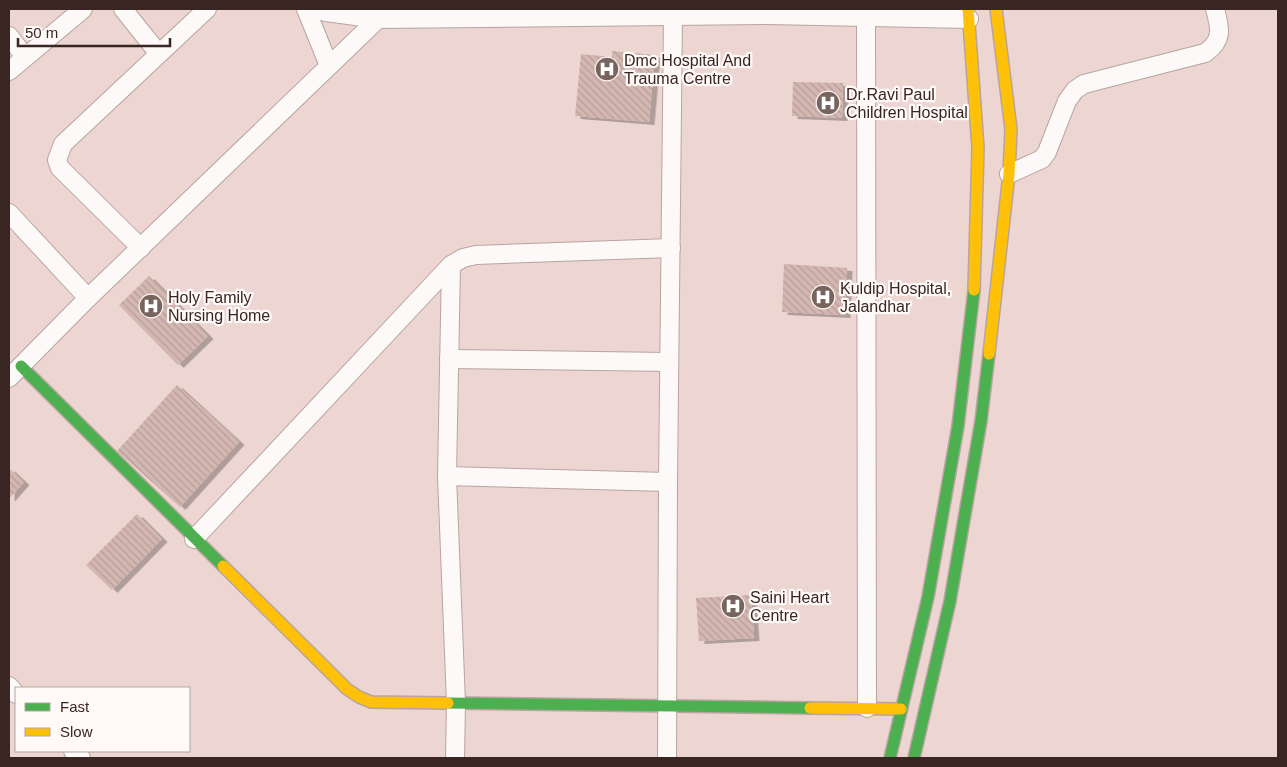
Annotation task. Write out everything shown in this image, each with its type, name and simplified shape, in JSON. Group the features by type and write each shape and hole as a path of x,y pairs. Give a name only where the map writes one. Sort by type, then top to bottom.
{"main road":[{"path":"914,758 950,601 981,421 1009,174 1011,129 996,9"},
{"path":"890,758 928,597 958,426 974,289 978,148 968,14"},
{"path":"15,372 194,539 347,689 359,698 371,702 901,709"}],"street":[{"path":"9,71 83,9"},
{"path":"123,9 159,54"},
{"path":"142,248 60,168 57,160 63,144 207,9"},
{"path":"306,9 330,66"},
{"path":"316,9 378,19 673,16 767,12 866,18 968,14"},
{"path":"1009,174 1042,159 1047,152 1067,101 1075,90 1084,84 1205,52 1214,46 1219,36 1220,25 1215,9"},
{"path":"667,758 673,16"},
{"path":"866,18 867,708"},
{"path":"15,372 88,298 378,19"},
{"path":"9,36 25,57"},
{"path":"9,213 88,298"},
{"path":"194,539 451,265 463,258 476,255 671,248"},
{"path":"451,265 447,476 456,703 455,758"},
{"path":"449,360 669,362"},
{"path":"447,476 668,482"}],"building":[{"path":"612,51 655,55 649,122 575,116 581,54 612,57"},
{"path":"793,82 843,83 842,118 792,116"},
{"path":"784,264 847,268 845,315 782,312"},
{"path":"149,276 208,336 178,365 119,305"},
{"path":"177,385 239,442 180,507 117,451"},
{"path":"9,468 24,482 9,499"},
{"path":"137,514 162,539 112,590 86,565"},
{"path":"751,595 754,638 699,641 696,598"}],"traffic: fast":[{"path":"890,758 928,597 958,426 974,290"},
{"path":"914,758 950,601 981,421 989,354"},
{"path":"21,366 223,566"},
{"path":"448,703 810,708"}],"traffic: slow":[{"path":"968,9 978,148 974,290"},
{"path":"989,354 1009,174 1011,129 996,9"},
{"path":"223,566 347,689 359,697 371,702 448,703"},
{"path":"810,708 901,709"}],"place":[{"name":"Dmc Hospital And Trauma Centre","path":"607,69"},
{"name":"Dr.Ravi Paul Children Hospital","path":"828,103"},
{"name":"Kuldip Hospital, Jalandhar","path":"823,297"},
{"name":"Holy Family Nursing Home","path":"151,306"},
{"name":"Saini Heart Centre","path":"733,606"}]}
